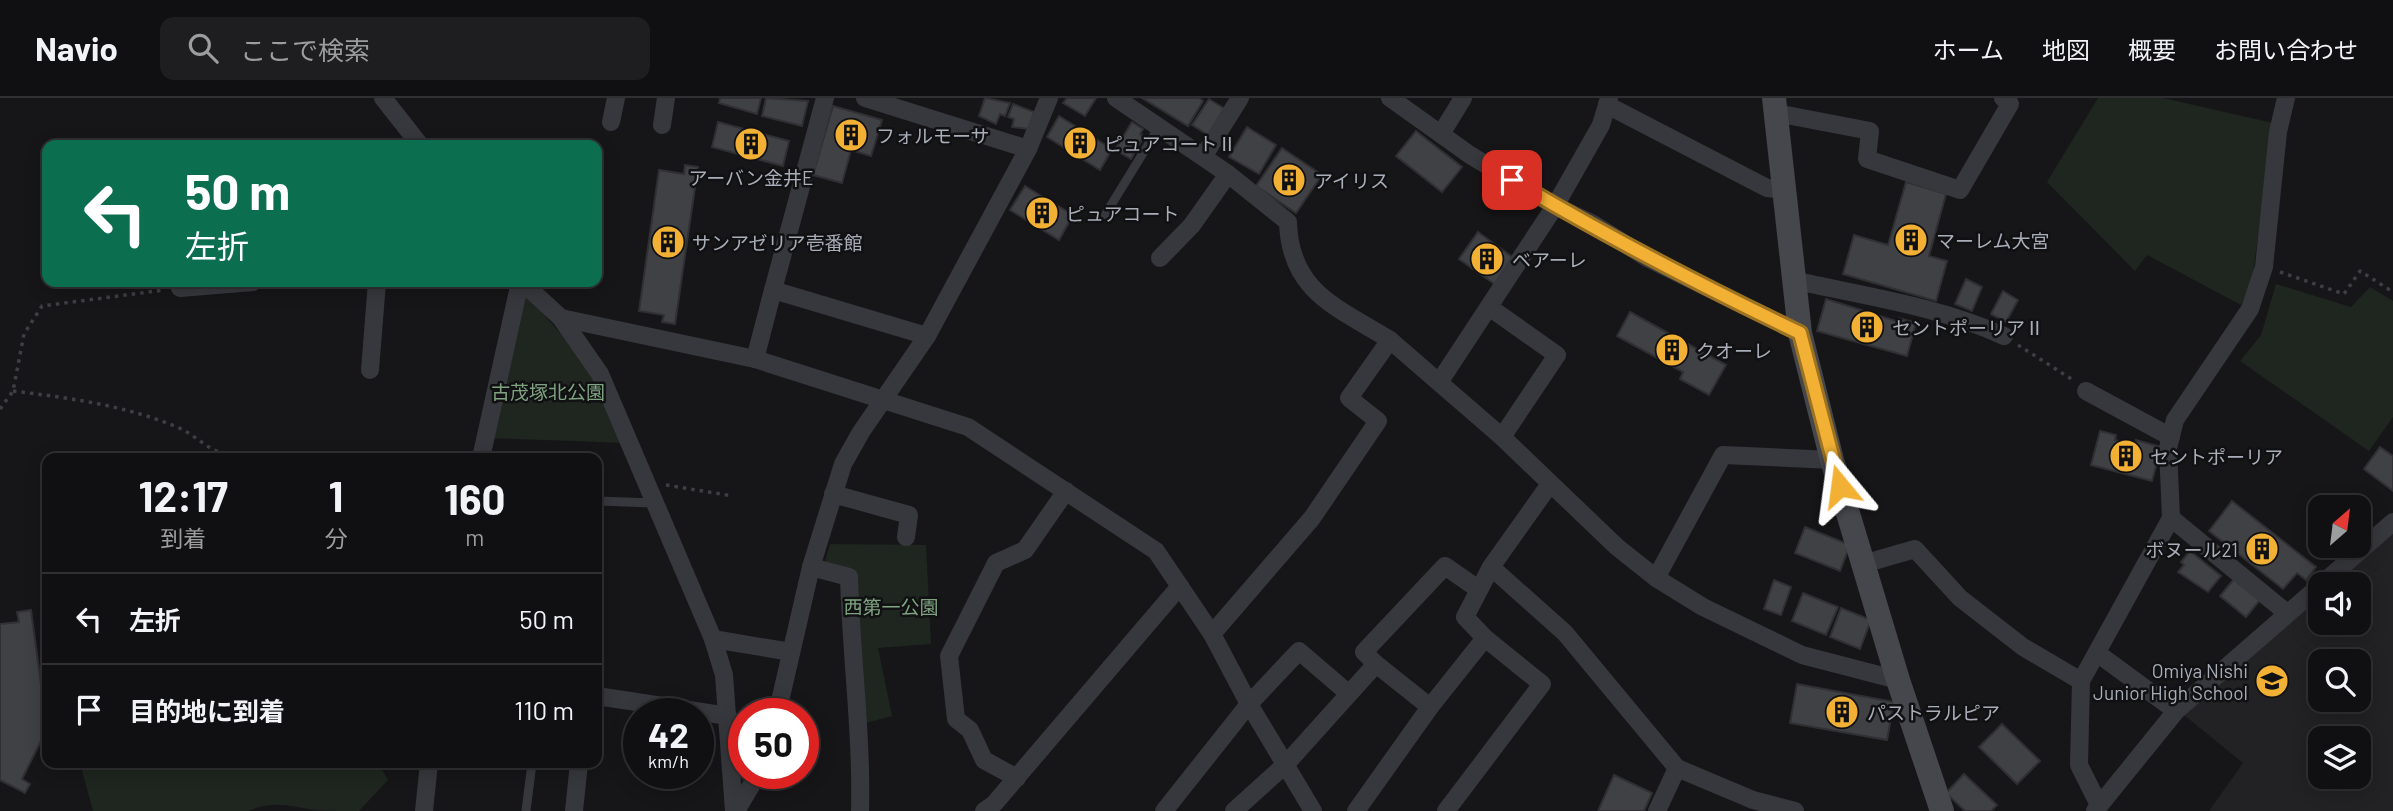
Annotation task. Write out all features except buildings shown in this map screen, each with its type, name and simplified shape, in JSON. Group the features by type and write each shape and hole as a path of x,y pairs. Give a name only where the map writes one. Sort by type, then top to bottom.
{"main road":[{"path":"1775,105 1800,333 1832,460 1898,680 1942,811"}],"street":[{"path":"383,98 416,140"},
{"path":"611,122 616,98"},
{"path":"662,125 666,98"},
{"path":"755,359 825,98"},
{"path":"865,98 1028,149"},
{"path":"781,698 811,567 843,464 927,336 1028,149 1049,98"},
{"path":"1116,98 1228,174 1288,222 1289,247 1297,271 1325,300 1390,340 1440,381 1617,547 1656,578 1703,607 1802,655 1898,680"},
{"path":"1203,157 1240,98"},
{"path":"1390,98 1441,134 1555,206 1593,224 1649,259 1800,333"},
{"path":"1441,134 1464,98"},
{"path":"1775,105 1870,131 1867,159 1960,190 2010,104 2003,98"},
{"path":"2286,98 2278,132 2264,267 2250,309 2175,420 2168,448 2171,518 2081,681 2079,765 2097,808 2176,711 2393,522"},
{"path":"1440,381 1555,206 1601,125 1608,102 1767,188 1783,190"},
{"path":"1160,258 1192,225 1228,174"},
{"path":"1793,280 1933,311 1978,324 2004,336"},
{"path":"180,288 192,287"},
{"path":"370,370 377,287"},
{"path":"482,453 520,287"},
{"path":"527,287 561,318 600,374 713,639 724,675 728,716 602,697"},
{"path":"774,290 927,336"},
{"path":"1489,307 1557,355 1502,437"},
{"path":"561,318 755,359 886,398 968,426 1156,551 1212,634 1249,704 1313,811"},
{"path":"1212,634 1312,518 1378,421 1349,398 1390,340"},
{"path":"2086,391 2171,437"},
{"path":"1656,578 1723,455 1832,460"},
{"path":"1446,811 1542,684 1485,639 1465,617 1491,567 1522,528 1524,516 1550,484"},
{"path":"1017,778 984,760 970,730 956,719 949,656 996,563 1025,550 1066,491"},
{"path":"833,494 909,515 906,537"},
{"path":"2171,518 2287,613"},
{"path":"1863,564 1914,549 1961,598 2023,647 2081,681"},
{"path":"1430,707 1364,652 1445,566 1478,589"},
{"path":"811,567 849,577 850,637 862,750 860,811"},
{"path":"1491,567 1565,633 1677,768 1753,800 1795,811"},
{"path":"984,811 994,804 1017,778 1180,586"},
{"path":"713,639 791,652"},
{"path":"1356,811 1430,707 1485,639"},
{"path":"1164,811 1249,704 1300,651 1348,693"},
{"path":"2097,653 2176,711"},
{"path":"1234,811 1286,764 1376,664"},
{"path":"424,811 428,768"},
{"path":"574,811 578,768"},
{"path":"1657,811 1677,768"},
{"path":"733,789 735,811"},
{"path":"735,811 749,789"}],"lane":[{"path":"1105,215 1160,127"},
{"path":"602,501 656,503"},
{"path":"526,811 531,768"}],"path":[{"path":"2264,267 2344,294 2360,271 2393,292"},
{"path":"0,409 13,391 24,334 42,306 180,288"},
{"path":"2004,336 2086,391"},
{"path":"13,391 86,400 128,411 178,428 217,452 236,453"},
{"path":"647,482 733,496"}],"shaded area":[{"name":"Omiya Nishi Junior High School","path":"2393,534 2393,811 2209,811 2243,763 2184,715 2308,607 2308,635 2371,635 2371,572 2348,572 2365,558 2371,558 2371,553"}],"green space":[{"path":"2098,98 2163,98 2273,123 2251,289 2241,305 2147,255 2135,271 2047,182"},
{"path":"2276,284 2351,307 2370,287 2393,301 2393,417 2369,451 2240,361 2261,335"},
{"name":"古茂塚北公園","path":"522,289 597,376 626,443 487,438"},
{"name":"西第一公園","path":"830,544 926,545 931,644 878,648 892,716 862,724 852,574 824,565"},
{"path":"81,768 381,768 388,780 359,811 314,810 273,805 249,811 93,811"}],"place":[{"name":"フォルモーサ","path":"851,135"},
{"name":"ピュアコートⅡ","path":"1080,143"},
{"name":"アーバン金井E","path":"751,144"},
{"name":"アイリス","path":"1289,180"},
{"name":"ピュアコート","path":"1042,213"},
{"name":"マーレム大宮","path":"1911,240"},
{"name":"サンアゼリア壱番館","path":"668,242"},
{"name":"ベアーレ","path":"1487,259"},
{"name":"セントポーリアⅡ","path":"1867,327"},
{"name":"クオーレ","path":"1672,350"},
{"name":"セントポーリア","path":"2126,456"},
{"name":"ボヌール21","path":"2262,549"},
{"name":"Omiya Nishi Junior High School","path":"2272,681"},
{"name":"パストラルピア","path":"1842,712"}],"route":[{"path":"1512,180 1555,206 1593,224 1649,259 1800,333 1840,486"}]}
